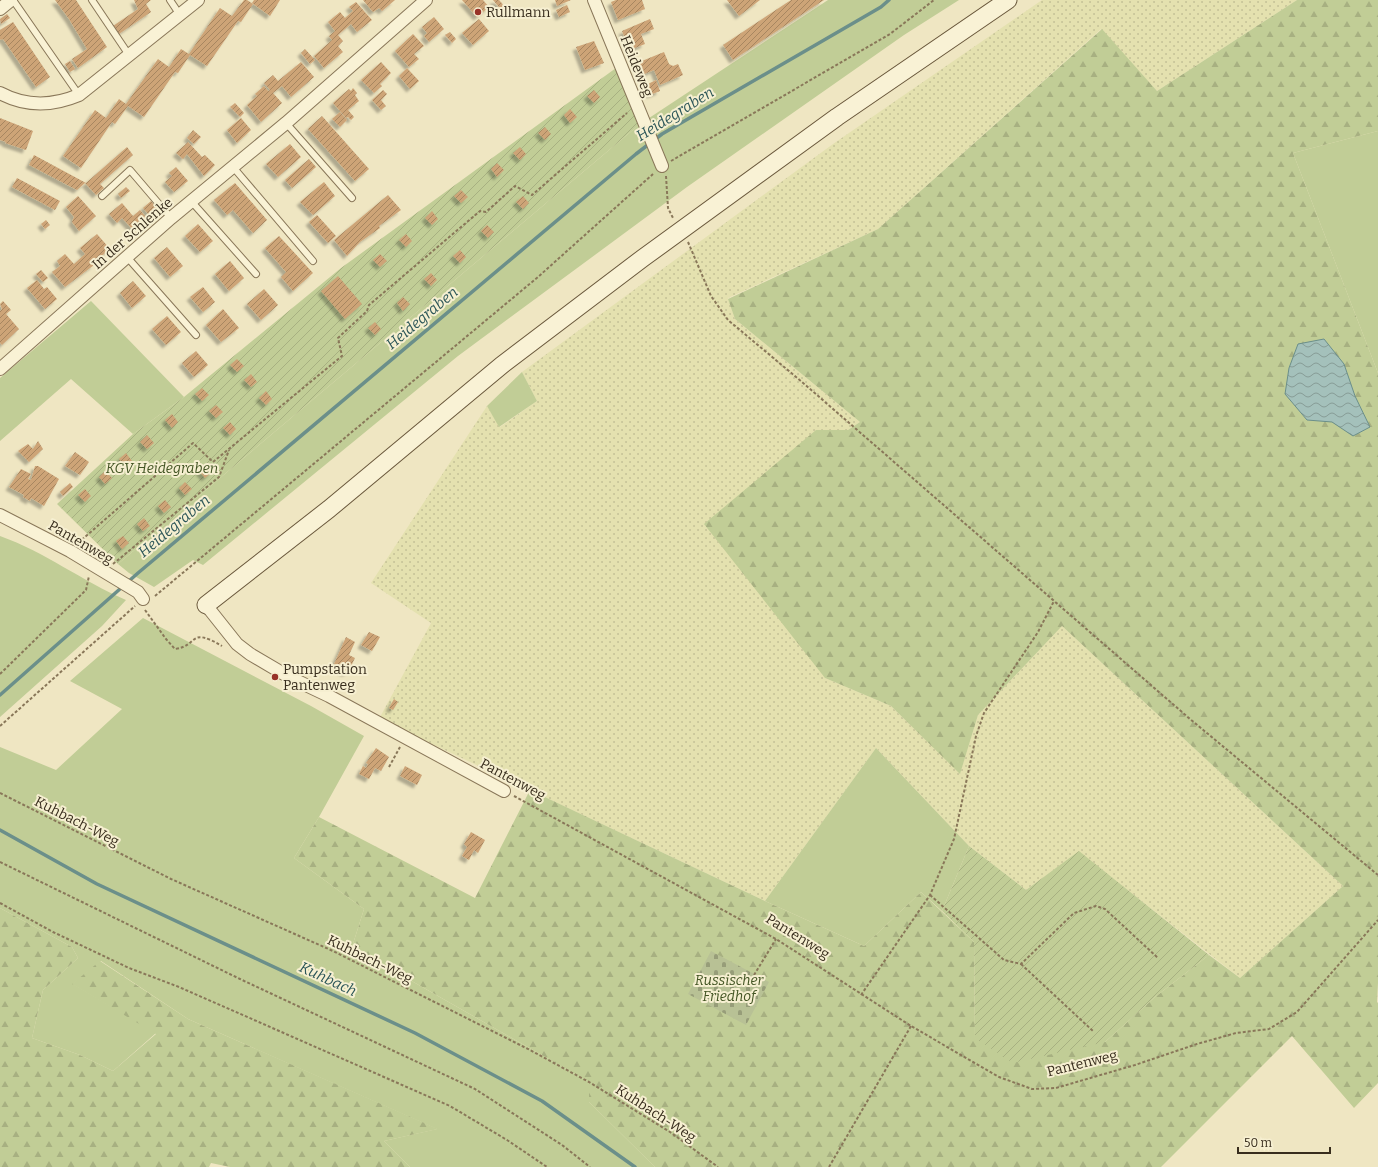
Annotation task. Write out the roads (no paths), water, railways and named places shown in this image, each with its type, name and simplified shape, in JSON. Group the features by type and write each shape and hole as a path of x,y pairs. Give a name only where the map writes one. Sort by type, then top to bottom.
{"main road":[{"path":"206,605 329,508 502,365 681,230 837,117 1008,0"}],"street":[{"path":"0,9 12,0"},
{"path":"0,93 22,101 42,104 64,102 79,95 198,0"},
{"name":"In der Schlenke","path":"0,369 127,256 286,123 426,0"},
{"name":"Heideweg","path":"594,0 662,166"},
{"name":"Pantenweg","path":"0,515 70,551 95,568 134,590 143,599"},
{"name":"Pantenweg","path":"206,605 237,644 250,654 289,677 329,696 504,791"}],"lane":[{"path":"12,0 79,95"},
{"path":"92,0 129,55"},
{"path":"170,0 180,15"},
{"path":"286,123 352,198"},
{"path":"232,167 313,261"},
{"path":"102,196 130,170 171,218"},
{"path":"191,201 256,274"},
{"path":"127,256 196,335"}],"water":[{"path":"1324,339 1344,364 1355,396 1370,427 1353,436 1332,422 1307,420 1285,394 1289,368 1298,344"}],"waterway":[{"name":"Heidegraben","path":"0,695 138,573 636,154 662,134 881,7 889,0"},
{"name":"Kuhbach","path":"0,830 97,884 415,1033 542,1101 635,1167"}],"place":[{"name":"Rullmann","path":"478,12"},
{"name":"Pumpstation Pantenweg","path":"275,677"}],"park label":[{"name":"KGV Heidegraben","path":"162,468"},
{"name":"Russischer Friedhof","path":"729,988"}]}
